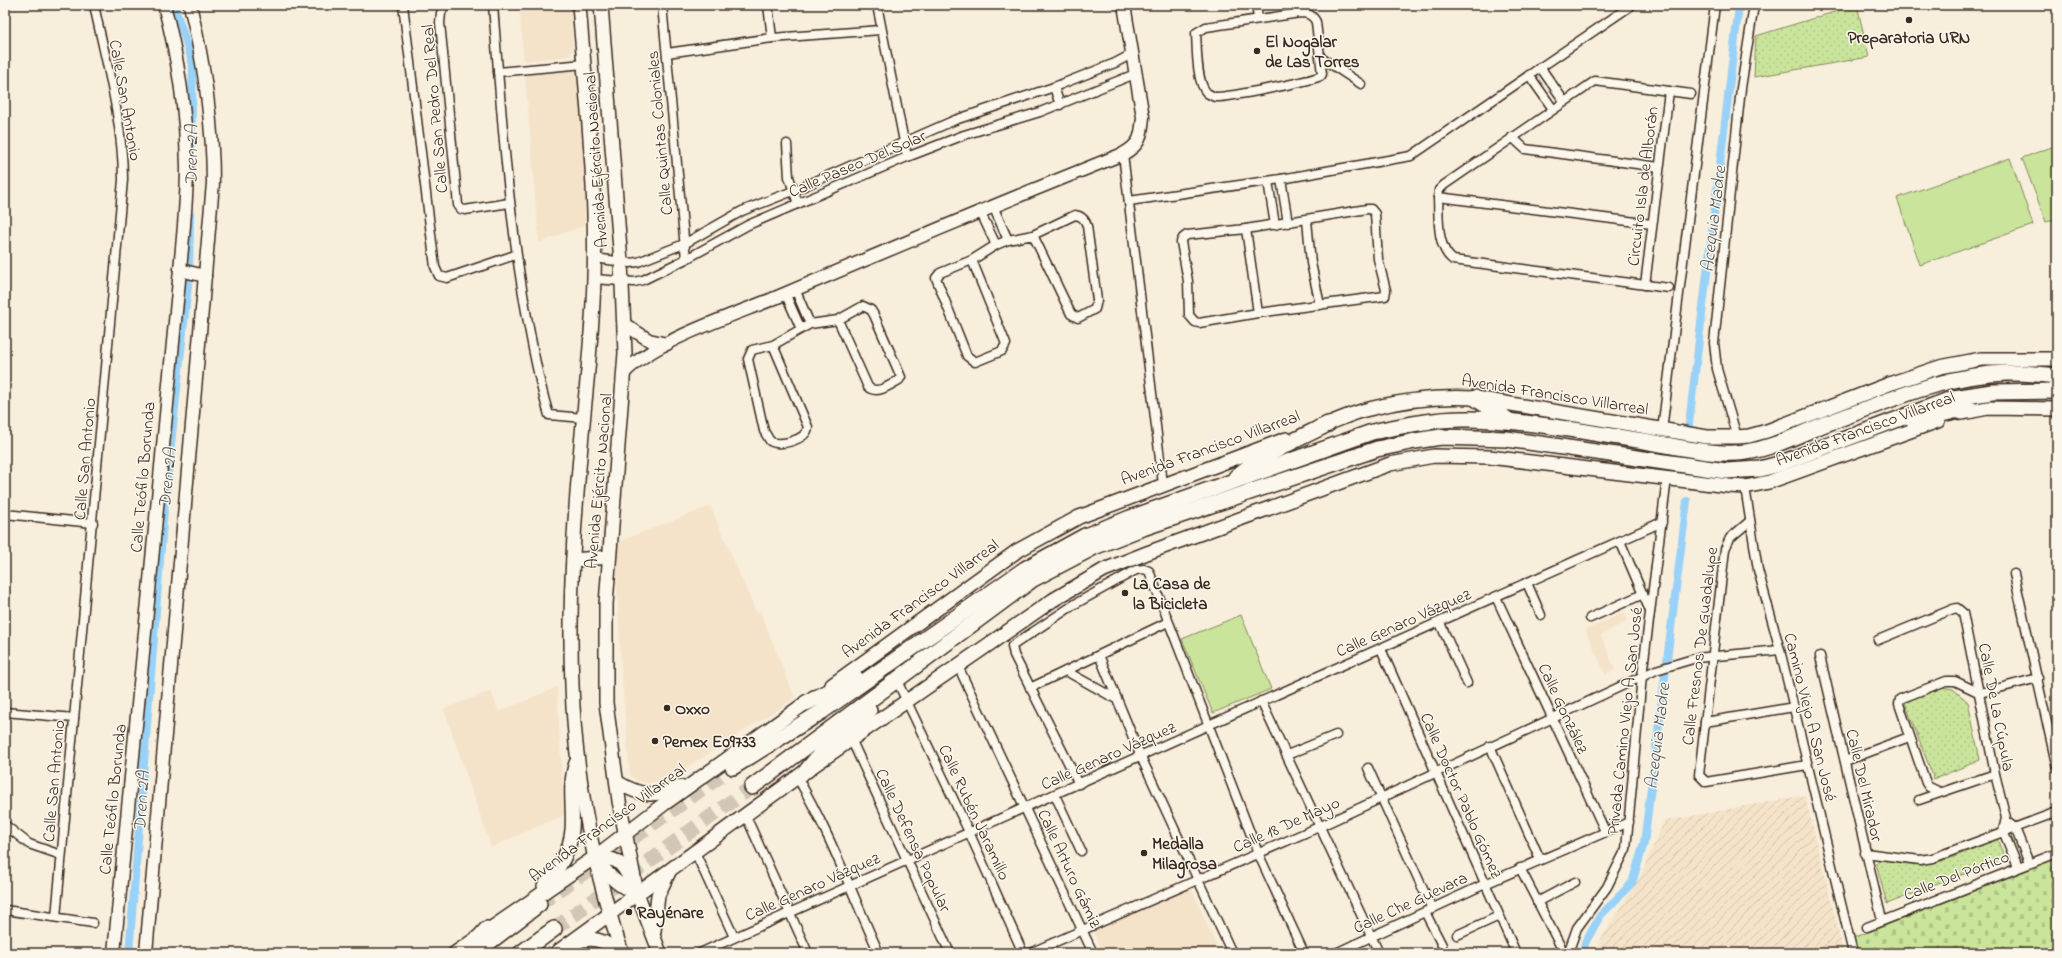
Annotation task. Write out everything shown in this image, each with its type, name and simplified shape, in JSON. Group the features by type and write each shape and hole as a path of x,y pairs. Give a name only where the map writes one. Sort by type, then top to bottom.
{"highway":[{"name":"Avenida Francisco Villarreal","path":"733,767 820,712 1025,569 1085,536 1130,518 1372,432 1409,424 1469,419 1509,421 1692,449 1745,453 1776,444 1930,386 1961,379 2007,373 2057,376"},
{"name":"Avenida Francisco Villarreal","path":"752,787 1033,579 1094,547 1137,530 1377,449 1441,437 1507,439 1726,471 1744,471 1779,464 1832,442 1954,398 1992,392 2057,391"},
{"path":"1475,398 1509,421"},
{"path":"1832,442 1954,410 1972,410"},
{"path":"1226,485 1256,461 1328,424"},
{"path":"806,703 857,677 925,639"},
{"path":"802,773 839,736 952,639"},
{"name":"Avenida Francisco Villarreal","path":"475,953 535,903"},
{"path":"465,953 487,929"},
{"path":"521,953 554,929"}],"main road":[{"name":"Calle Teófilo Borunda","path":"114,953 182,271 186,189 185,128 176,61 164,5"},
{"path":"146,953 202,275 211,212 213,160 208,100 201,55 190,5"},
{"name":"Avenida Ejército Nacional","path":"579,5 592,161 595,258 591,349 573,560 572,684 577,759 595,857 609,914 622,953"},
{"name":"Avenida Ejército Nacional","path":"601,5 621,262 624,324 624,373 609,557 605,674 606,703 616,782 637,893 660,953"},
{"path":"624,373 641,358 667,344 980,211 1123,154 1135,147 1142,135 1143,117 1124,5"},
{"path":"182,271 202,275"},
{"path":"624,324 649,340 667,344"},
{"name":"Avenida Francisco Villarreal","path":"455,953 487,929 535,903 625,833 697,780 1017,551 1079,518 1163,484 1368,409 1429,398 1475,398 1707,437 1737,437 1767,432 1917,374 1940,367 1981,359 2057,359"},
{"name":"Avenida Francisco Villarreal","path":"559,950 802,773 907,702 1052,600 1104,570 1146,553 1390,464 1434,456 1489,457 1745,487 1785,477 1972,410 2014,407 2057,409"},
{"path":"573,560 609,557"},
{"path":"780,720 813,709 820,712 826,724 826,731 802,773"},
{"path":"535,903 561,865 570,841 572,822 570,786 577,759"},
{"path":"616,782 636,792 651,795 664,793 697,780"},
{"path":"595,857 610,877 623,888 637,893"},
{"path":"653,935 658,895 670,870"},
{"path":"559,950 583,939 590,939 599,940 607,944 617,953"}],"street":[{"name":"Calle San Antonio","path":"56,917 124,180 123,157 113,95 94,5"},
{"path":"403,5 435,267 439,276 447,278 515,255"},
{"name":"Calle San Pedro Del Real","path":"445,5 441,13 440,23 458,205 461,209 465,210 509,203"},
{"path":"493,5 509,203 515,255 541,389 549,415 584,418"},
{"name":"Calle Quintas Coloniales","path":"662,5 686,259"},
{"path":"768,5 772,38"},
{"path":"877,5 903,143 907,157"},
{"path":"1256,5 1258,18"},
{"path":"1129,201 1281,179 1411,156 1632,5"},
{"path":"1662,430 1715,5"},
{"path":"1737,437 1717,369 1714,343 1738,118 1754,5"},
{"path":"1300,13 1312,16 1316,22 1320,57 1322,74 1318,78 1238,94 1215,97 1208,94 1203,87 1196,33 1206,27 1258,18 1300,13"},
{"path":"667,52 772,38 881,30"},
{"name":"Calle Paseo Del Solar","path":"595,258 621,262 638,262 684,244 742,211 793,191 955,120 1054,87 1115,63 1132,54"},
{"path":"1320,57 1361,84"},
{"path":"498,72 584,64"},
{"path":"1540,67 1564,101"},
{"name":"Calle Paseo Del Solar","path":"594,279 622,281 642,280 686,259 748,225 907,157 964,135 1060,105 1135,74"},
{"path":"1529,75 1553,109"},
{"path":"1668,288 1453,260 1446,255 1442,247 1438,197 1439,190 1444,185 1595,80 1691,94"},
{"path":"1054,87 1060,105"},
{"name":"Circuito Isla de Alborán","path":"1645,285 1669,91"},
{"path":"1512,137 1525,148 1659,167"},
{"path":"786,144 789,177 798,204"},
{"path":"1123,154 1163,484"},
{"path":"1281,179 1288,223"},
{"path":"1268,181 1275,225"},
{"path":"1438,197 1652,224"},
{"path":"993,206 1008,240"},
{"path":"1371,209 1375,214 1377,248 1386,290 1385,296 1258,313 1199,323 1195,322 1189,315 1188,281 1182,242 1183,238 1192,234 1246,229 1307,220 1371,209"},
{"path":"980,211 996,245"},
{"path":"972,260 1006,344 1002,351 975,362 967,356 936,278 940,273 972,260 996,245 1008,240 1033,235 1075,215 1083,218 1086,226 1096,300 1095,309 1092,312 1078,318 1071,314 1033,235"},
{"path":"1307,220 1311,263 1320,305"},
{"path":"1246,229 1258,313"},
{"path":"790,291 810,324"},
{"path":"790,291 801,329"},
{"path":"773,345 808,427 808,432 804,436 779,444 770,441 764,431 748,358 752,350 773,345 810,324 838,320 863,306 871,310 900,374 899,380 877,391 871,390 868,387 838,320"},
{"name":"Privada Camino Viejo A San José","path":"1568,953 1577,928 1607,887 1626,849 1642,676 1668,478"},
{"name":"Camino Viejo A San José","path":"1745,487 1758,570 1794,707 1806,765 1852,953"},
{"path":"5,514 93,523"},
{"name":"Calle Fresnos De Guadalupe","path":"1750,521 1730,538 1725,549 1699,770 1702,779 1706,782 1806,765"},
{"name":"Calle Genaro Vázquez","path":"700,953 969,832 1141,757 1261,701 1382,649 1662,522"},
{"path":"1620,541 1651,612"},
{"path":"1079,784 1012,651 1012,646 1015,642 1075,604 1136,570 1144,569 1149,571 1258,853 1304,953"},
{"path":"2014,574 2057,768"},
{"path":"1527,583 1540,615"},
{"path":"1590,618 1643,594"},
{"name":"Calle González","path":"1496,597 1605,831"},
{"name":"Calle De La Cúpula","path":"1878,640 1953,608 1957,608 1964,618 1995,774 2006,818 2003,831"},
{"path":"1030,688 1168,622"},
{"path":"1440,623 1467,683"},
{"name":"Calle Doctor Pablo Gómez","path":"1382,649 1434,772 1516,953"},
{"name":"Calle 18 De Mayo","path":"1030,953 1321,826 1434,772 1553,719 1656,670 1696,658 1780,650"},
{"path":"1098,655 1141,757 1232,953"},
{"name":"Calle Del Mirador","path":"1820,656 1865,853 1882,920"},
{"name":"Calle Arturo Gámiz","path":"958,666 1093,953"},
{"path":"1066,671 1116,699"},
{"path":"1940,792 1929,787 1926,783 1909,737 1899,704 1903,696 1946,681 1955,681 1980,693 2038,678"},
{"name":"Calle Rubén Jaramillo","path":"899,685 969,832 1023,953"},
{"path":"1261,701 1321,826 1379,953"},
{"path":"1705,722 1794,707"},
{"path":"5,712 74,718"},
{"path":"1287,755 1336,735"},
{"path":"1845,761 1909,737"},
{"name":"Calle Defensa Popular","path":"851,739 950,953"},
{"path":"1490,746 1540,859"},
{"path":"1368,768 1442,946"},
{"path":"802,773 848,886 879,953"},
{"path":"1919,800 1995,774"},
{"path":"1055,795 1081,851"},
{"path":"1865,853 1920,860 1933,858 2057,812"},
{"path":"745,814 808,953"},
{"name":"Calle De La Cúpula","path":"2006,818 2014,827 2029,863"},
{"name":"Calle Che Guevara","path":"1336,953 1540,859 1629,822"},
{"path":"5,825 29,844 61,855"},
{"path":"2003,831 2018,867"},
{"path":"695,852 734,937"},
{"name":"Calle Del Pórtico","path":"1867,927 2057,853"},
{"path":"1520,868 1564,953"},
{"path":"1537,902 1575,882"},
{"path":"5,910 93,923"},
{"path":"1456,935 1499,916"}],"shaded area":[{"path":"519,5 570,5 573,49 569,56 524,61"},
{"path":"573,69 577,72 586,170 585,225 539,243 525,75"},
{"path":"710,506 756,612 760,611 795,698 672,777 661,782 646,783 637,781 630,775 621,667 615,543"},
{"path":"1625,612 1628,620 1601,635 1615,669 1606,675 1585,630"},
{"path":"557,687 564,815 491,847 444,709 491,691 499,712"},
{"path":"1805,795 1844,953 1595,953 1601,939 1640,877 1664,821"},
{"path":"1191,888 1220,953 1103,953 1093,931"}],"green space":[{"path":"1857,5 1869,57 1754,77 1756,36"},
{"path":"2057,145 2057,219 2046,222 2022,158"},
{"path":"2010,158 2033,225 1920,265 1897,198"},
{"path":"1241,615 1271,689 1213,713 1182,639"},
{"path":"1936,686 1953,689 1968,702 1980,760 1934,779 1904,700"},
{"path":"1997,839 2005,858 1887,904 1876,863 1881,859 1912,864 1931,863 1950,858"},
{"path":"2057,858 2057,953 1857,953 1853,938"}],"waterway":[{"name":"Dren 2A","path":"174,5 193,64 191,145"},
{"name":"Acequia Madre","path":"1688,432 1739,5"},
{"name":"Dren 2A","path":"129,953 164,510 189,276 190,215"},
{"name":"Acequia Madre","path":"1583,953 1585,943 1600,916 1632,883 1644,843 1687,501"}],"tunnel":[{"path":"539,904 733,767"},
{"path":"554,929 752,787"}],"place":[{"name":"Preparatoria URN","path":"1909,20"},
{"name":"El Nogalar de Las Torres","path":"1257,51"},
{"name":"La Casa de la Bicicleta","path":"1125,593"},
{"name":"Oxxo","path":"667,708"},
{"name":"Pemex E09733","path":"655,741"},
{"name":"Medalla Milagrosa","path":"1144,853"},
{"name":"Rayénare","path":"629,912"}]}
